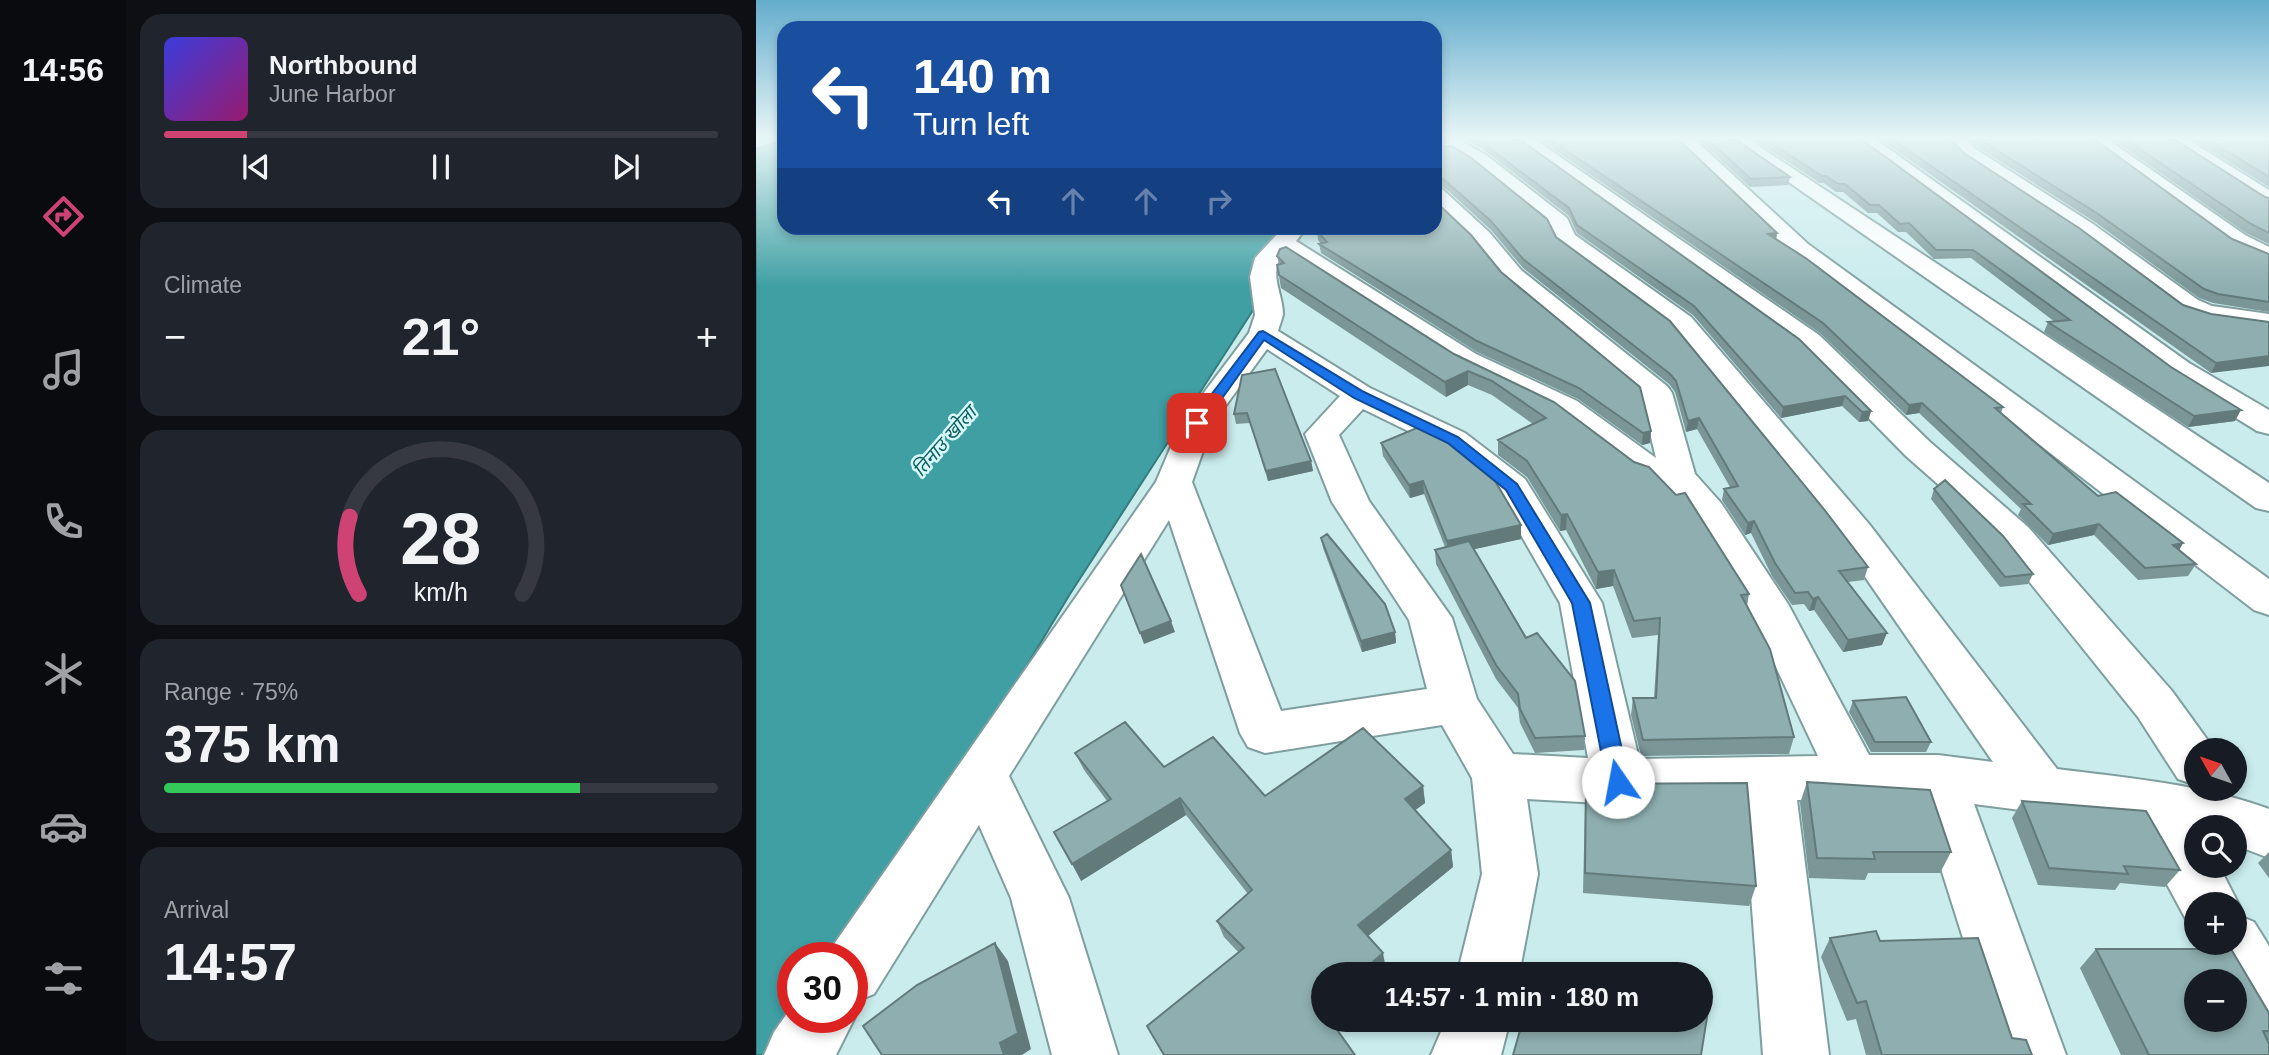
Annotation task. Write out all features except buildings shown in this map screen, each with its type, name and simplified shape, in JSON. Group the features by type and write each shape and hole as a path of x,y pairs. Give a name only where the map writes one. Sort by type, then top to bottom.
{"street":[{"path":"1517,188 1559,223 1565,239 1681,323 1855,533 2043,792"},
{"path":"1592,188 1809,341 1918,449 2014,536 2155,704 2184,746"},
{"path":"1735,188 1800,249 2269,600"},
{"path":"1809,188 2269,499"},
{"path":"1930,188 2178,369 2269,424"},
{"path":"2022,188 2085,229 2189,306 2206,313 2269,322"},
{"path":"2164,188 2237,240 2269,257"},
{"path":"2252,188 2269,199"},
{"path":"1442,200 1481,237 1512,275 1656,393 1678,477 1708,511 1773,615 1854,777"},
{"path":"868,948 1174,482 1197,423 1263,334 1269,315 1263,277 1267,258 1289,235 1466,360 1566,408 1646,468 1678,477"},
{"path":"1263,334 1359,395 1453,440 1511,487 1581,603 1618,782"},
{"path":"1359,395 1322,434 1351,502 1430,618 1455,704 1497,775 1510,874 1491,962"},
{"path":"1174,482 1265,733 1455,704"},
{"path":"1497,775 1618,782 1938,777 2239,815"},
{"path":"983,776 1040,898 1085,1055"},
{"path":"1938,777 2033,1055"},
{"path":"1768,779 1796,1055"},
{"path":"2151,804 2202,892"},
{"path":"2240,955 2269,1005"},
{"path":"1464,1055 1474,1042 1476,1032"},
{"path":"797,1055 811,1033"}],"water":[{"name":"तिनाउ खोला","path":"756,188 777,188 777,235 1301,235 1070,594 860,942 777,942 777,1033 806,1033 792,1055 756,1055"}],"route":[{"path":"1197,423 1263,334 1359,395 1453,440 1511,487 1581,603 1618,782"}]}
